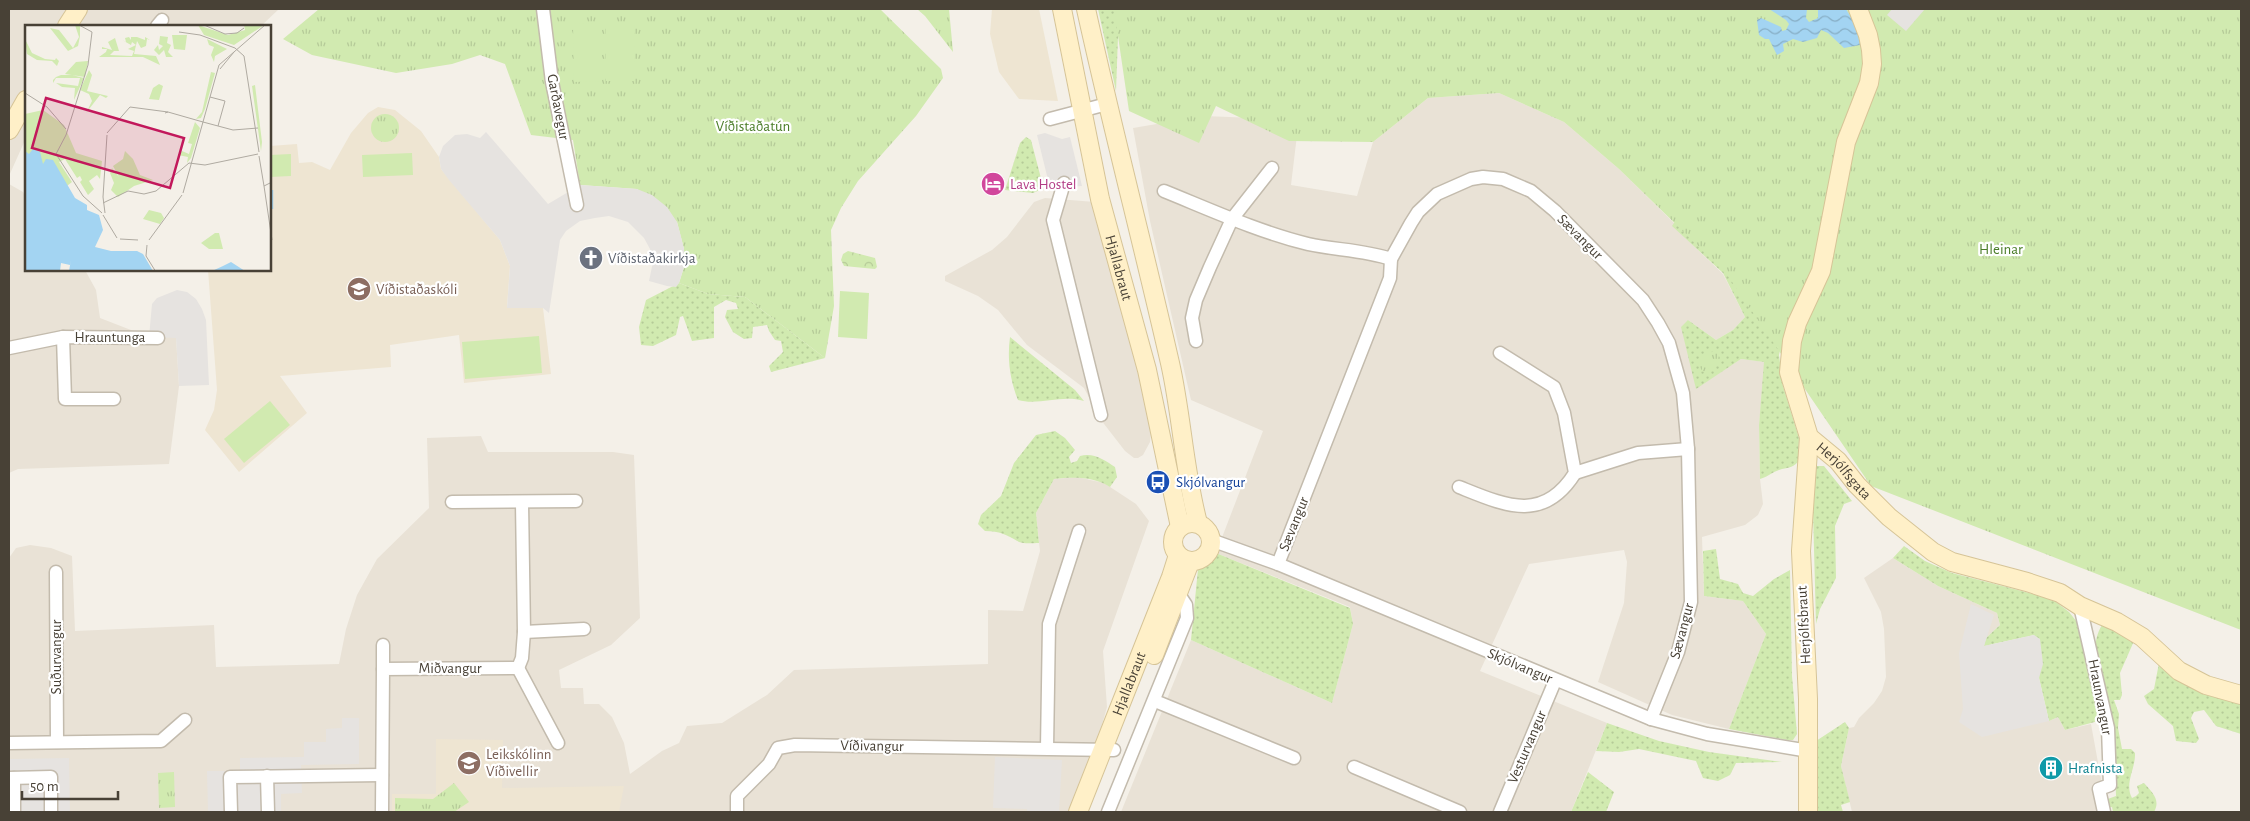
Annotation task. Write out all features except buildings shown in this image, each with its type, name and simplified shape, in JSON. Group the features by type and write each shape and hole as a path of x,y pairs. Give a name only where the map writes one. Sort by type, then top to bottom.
{"main road":[{"path":"68,25 78,9"},
{"name":"Hjallabraut","path":"1062,9 1100,199 1161,429 1180,527"},
{"name":"Hjallabraut","path":"1086,9 1170,364 1183,430 1190,496 1198,523"},
{"name":"Herjólfsgata","path":"1858,9 1868,35 1871,50 1872,64 1869,83 1846,142 1821,271 1797,323 1792,341 1789,372 1809,437 1838,461 1857,485 1889,517 1933,552 1960,564 2060,593 2080,606 2116,622 2142,637 2179,671 2206,685 2241,695"},
{"path":"11,118 25,101"},
{"name":"Herjólfsbraut","path":"1808,812 1809,751 1801,551 1809,437"},
{"path":"1198,523 1208,531 1212,540 1208,553 1203,558 1184,558 1174,550 1173,537 1180,527 1185,524 1198,523"},
{"name":"Hjallabraut","path":"1078,812 1109,749 1178,593 1184,558"},
{"name":"Hjallabraut","path":"1088,812 1172,577 1184,558"}],"street":[{"name":"Garðavegur","path":"543,9 552,82 577,204"},
{"path":"1050,119 1107,104"},
{"path":"1196,342 1192,318 1196,300 1232,219 1272,168"},
{"name":"Sævangur","path":"1278,564 1374,322 1390,278 1391,259 1418,212 1437,194 1448,188 1482,177 1504,179 1530,191 1555,211 1643,300 1669,343 1678,370 1683,392 1688,449 1691,602 1678,652 1651,719"},
{"path":"1064,183 1053,220 1101,415"},
{"path":"1164,191 1232,219 1308,244 1378,254 1391,259"},
{"name":"Hrauntunga","path":"9,348 63,337 158,338"},
{"name":"Hrauntunga","path":"63,337 65,399 114,399"},
{"path":"1459,487 1503,504 1529,506 1548,500 1566,487 1575,472 1564,413 1554,387 1500,353"},
{"path":"1575,472 1638,453 1688,449"},
{"path":"452,502 576,502"},
{"path":"522,503 524,632 522,658 518,668 558,743"},
{"path":"1047,748 1049,624 1079,531"},
{"name":"Skjólvangur","path":"1212,540 1278,564 1555,681 1651,719 1707,734 1809,751"},
{"name":"Suðurvangur","path":"56,572 57,742"},
{"name":"Hjallabraut","path":"1108,812 1187,618 1186,605 1178,593"},
{"name":"Hraunvangur","path":"2080,606 2108,728 2110,785 2099,790 2104,812"},
{"path":"524,632 584,629"},
{"path":"382,812 383,645"},
{"name":"Miðvangur","path":"382,669 518,668"},
{"name":"Vesturvangur","path":"1500,812 1555,681"},
{"name":"Hjallabraut","path":"1154,701 1294,758"},
{"path":"9,743 161,741 185,720"},
{"name":"Víðivangur","path":"737,812 737,796 769,764 778,748 796,745 1109,749"},
{"path":"1354,767 1460,812"},
{"path":"231,812 230,777 382,775"},
{"path":"267,776 268,812"},
{"path":"14,812 11,778 51,777 51,812"}],"shaded area":[{"path":"9,9 279,9 262,25 25,25 25,140 9,176"},
{"path":"992,9 1039,9 1058,101 1019,99 999,72 990,34"},
{"path":"1892,9 1925,9 1906,31 1887,15"},
{"path":"1499,93 1564,122 1619,169 1674,223 1673,226 1723,274 1745,317 1733,330 1716,340 1688,320 1696,388 1741,359 1765,362 1759,425 1760,479 1763,504 1758,515 1745,525 1702,537 1704,596 1743,601 1766,634 1729,729 1672,715 1598,682 1624,603 1627,562 1624,550 1529,564 1480,671 1607,723 1571,812 1121,812 1191,640 1332,703 1353,624 1350,607 1216,553 1263,431 1191,400 1150,221 1133,128 1204,116 1255,118 1297,135 1291,185 1357,196 1373,142 1428,98"},
{"name":"Víðistaðaskóli","path":"378,107 395,110 421,131 439,157 441,169 500,240 510,266 507,307 543,308 551,374 464,383 459,335 390,345 391,367 280,376 307,413 239,472 205,430 214,410 217,390 208,271 271,271 271,146 297,144 299,163 312,162 330,170 351,133 368,113"},
{"path":"486,132 548,204 580,185 637,189 652,195 667,207 677,222 684,249 684,267 676,287 649,281 653,262 650,249 644,238 628,222 609,216 580,221 566,231 560,240 549,313 543,308 507,308 510,266 500,240 449,180 441,169 439,157 443,146 455,135 467,134 480,138"},
{"path":"1045,133 1062,139 1070,137 1082,186 1050,188 1037,135"},
{"path":"9,184 23,192 25,196 25,271 86,271 96,290 100,318 149,337 176,337 179,386 169,464 18,469 9,473"},
{"path":"1045,198 1095,202 1152,424 1150,442 1143,455 1138,458 1134,458 1125,451 1101,420 1084,388 1027,345 998,310 978,296 945,281 945,276 992,250 1007,237 1034,202"},
{"path":"177,290 187,292 196,299 206,320 209,385 179,386 176,338 149,337 152,304 157,298"},
{"path":"481,436 488,452 613,452 634,455 640,618 611,645 559,670 561,688 583,688 584,704 599,704 612,717 624,743 630,774 662,751 679,743 687,726 722,723 767,695 794,670 988,664 988,610 1023,611 1040,551 1036,513 1054,479 1077,477 1104,483 1136,504 1149,521 1103,651 1107,707 1092,760 1068,812 9,812 9,558 16,548 30,545 51,548 72,556 75,631 214,625 216,667 339,664 346,629 357,595 377,559 429,508 427,438"},
{"name":"Hrafnista","path":"1893,558 1938,586 1997,613 2000,625 1986,638 2049,721 2058,717 2065,730 2091,724 2107,812 1852,812 1841,766 1849,728 1854,727 1859,718 1874,703 1882,691 1886,677 1884,629 1881,612 1864,578"},
{"path":"1971,604 1994,615 1984,646 2034,635 2040,639 2043,664 2039,678 2049,721 1982,737 1959,722 1963,709 1959,653"},
{"path":"342,718 359,718 359,764 301,765 302,793 281,794 281,812 208,812 207,771 240,771 240,758 304,757 304,742 326,742 326,729 342,728"},
{"name":"Leikskólinn Víðivellir","path":"436,739 503,740 502,788 624,786 619,812 392,812 392,794 436,794"},
{"path":"995,757 1062,760 1059,812 1027,812 1027,809 993,808"},
{"path":"69,758 70,812 9,812 9,759"}],"green space":[{"name":"Víðistaðatún","path":"319,9 880,9 941,69 943,78 916,116 858,181 841,208 831,230 834,306 825,358 745,297 708,294 679,283 684,267 684,249 677,222 637,189 580,185 573,140 531,135 505,64 480,55 452,64 396,73 312,55 283,39"},
{"path":"917,9 949,9 953,52 925,16"},
{"path":"1098,9 1119,9 1116,91"},
{"name":"Hleinar","path":"1114,9 2241,9 2241,630 1871,486 1726,273 1619,169 1564,122 1499,93 1428,98 1373,142 1289,141 1216,106 1199,143 1129,111"},
{"path":"602,23 602,81 574,82 573,24"},
{"path":"606,23 634,23 635,81 606,81"},
{"path":"385,114 395,118 399,128 395,138 385,142 375,138 371,128 375,118"},
{"path":"1026,137 1031,140 1043,186 1042,189 1033,193 1005,190 1020,143"},
{"path":"412,153 413,175 363,177 362,155"},
{"path":"291,154 291,176 271,177 271,155"},
{"path":"1688,218 1785,327 1779,355 1783,386 1799,438 1798,462 1791,467 1760,479 1759,425 1764,362 1741,359 1696,389 1681,327 1688,320 1716,340 1733,330 1745,317 1723,273 1672,226 1674,223"},
{"path":"848,251 875,258 877,267 875,269 844,266 841,260 843,254"},
{"path":"679,283 708,294 745,297 825,358 771,372 769,366 783,352 781,341 775,340 767,325 753,327 752,338 744,339 733,332 725,317 727,310 738,309 736,303 726,300 714,307 714,338 692,341 683,316 680,317 676,335 653,346 641,345 639,327 646,300"},
{"path":"840,291 869,293 867,339 838,337"},
{"path":"539,336 542,373 465,379 462,342"},
{"path":"1010,337 1075,390 1084,401 1076,399 1034,402 1018,400 1010,369"},
{"path":"1715,350 1722,361 1703,372 1696,361"},
{"path":"270,401 290,425 244,463 224,439"},
{"path":"1055,431 1065,438 1075,450 1069,457 1071,463 1077,461 1080,456 1090,455 1103,459 1115,467 1117,477 1110,487 1090,479 1054,479 1036,513 1039,543 1021,543 1003,534 985,531 978,524 981,515 1001,496 1014,463 1036,435"},
{"path":"1816,466 1824,466 1852,501 1844,504 1835,526 1836,578 1820,609 1816,624 1812,474"},
{"path":"1904,546 1925,561 1952,573 2052,599 2069,612 2077,622 2091,687 2102,720 2065,730 2058,717 2049,721 2039,678 2034,635 1984,646 1986,638 2000,625 1997,613 1938,586 1893,558"},
{"path":"1716,549 1720,579 1738,584 1743,593 1753,596 1774,579 1790,570 1792,676 1797,734 1793,740 1729,729 1766,634 1743,601 1704,596 1703,551"},
{"path":"1216,553 1350,608 1353,624 1332,703 1191,640 1198,569"},
{"path":"2102,625 2114,628 2134,641 2120,673 2122,695 2120,700 2114,700 2119,714 2118,728 2122,749 2131,749 2135,753 2129,787 2132,798 2139,793 2137,786 2144,783 2153,793 2156,800 2157,804 2154,812 2113,812 2112,807 2107,808 2105,800 2116,796 2112,730 2096,663 2095,649"},
{"path":"2159,663 2177,678 2197,688 2241,703 2241,734 2216,726 2204,710 2194,712 2191,718 2199,739 2196,743 2176,741 2173,726 2148,704 2144,696 2154,689"},
{"path":"1845,722 1849,728 1841,766 1850,802 1841,805 1843,812 1817,812 1816,741"},
{"path":"1607,723 1659,741 1709,752 1782,762 1736,763 1730,775 1718,781 1703,778 1696,761 1639,749 1619,752 1596,751"},
{"path":"174,772 175,807 159,808 158,773"},
{"path":"1588,772 1614,792 1606,812 1571,812"},
{"path":"454,783 469,802 454,812 395,812 395,798 433,799"}],"water":[{"path":"1769,9 1807,9 1806,18 1809,22 1818,18 1818,9 1846,9 1856,26 1860,45 1844,48 1828,33 1821,30 1817,38 1803,42 1793,39 1783,44 1784,51 1777,55 1769,39 1759,35 1757,20 1761,18 1781,27 1782,31 1786,30 1789,24"}],"place":[{"name":"Lava Hostel","path":"993,184"},
{"name":"Víðistaðakirkja","path":"591,258"},
{"name":"Víðistaðaskóli","path":"359,289"},
{"name":"Skjólvangur","path":"1158,482"},
{"name":"Leikskólinn Víðivellir","path":"469,763"},
{"name":"Hrafnista","path":"2051,768"}]}
